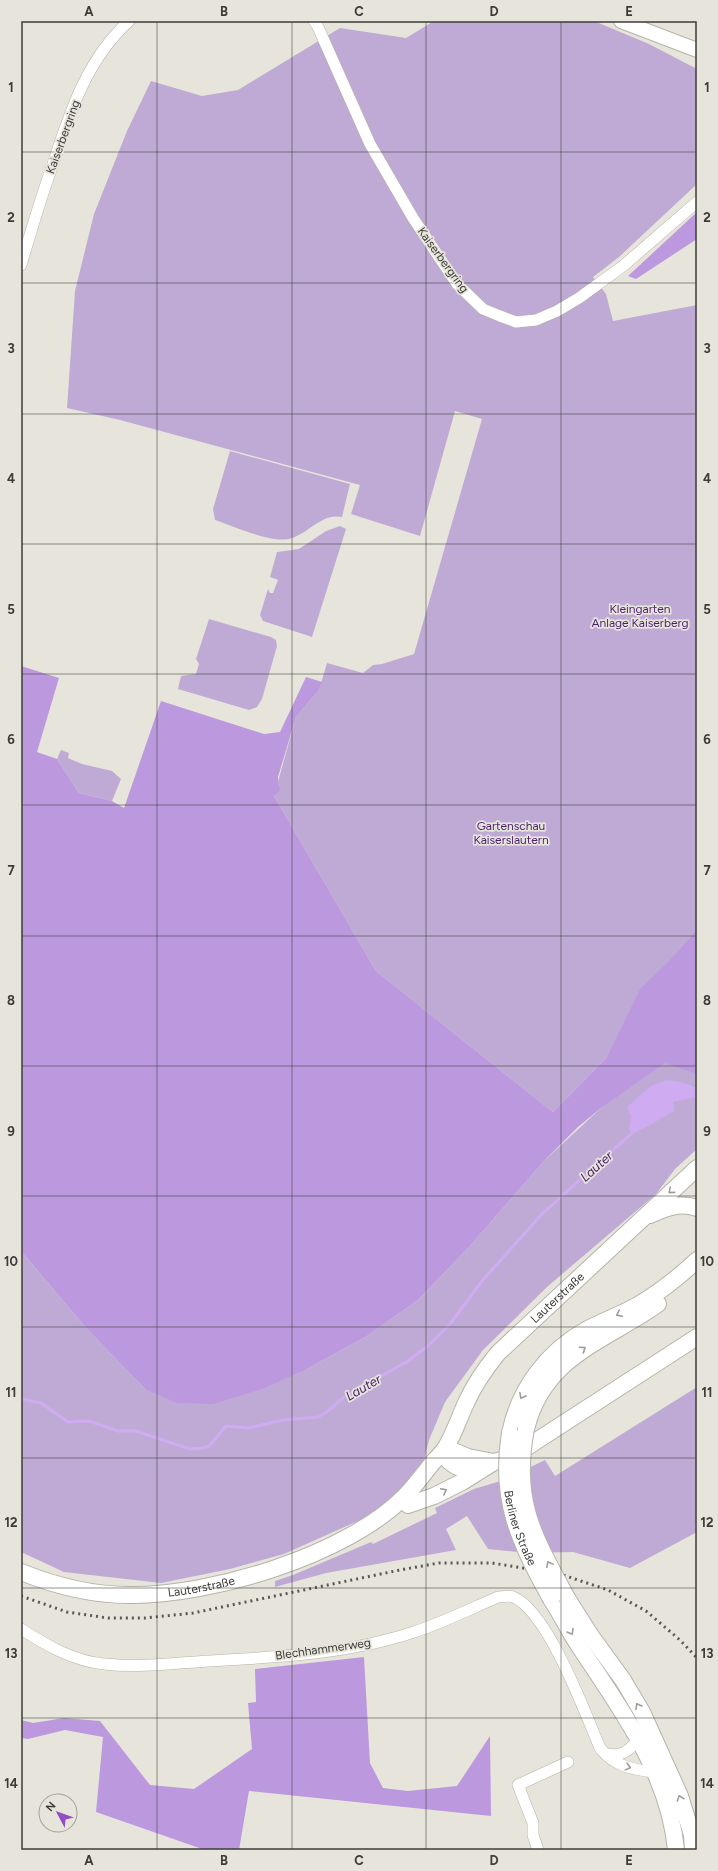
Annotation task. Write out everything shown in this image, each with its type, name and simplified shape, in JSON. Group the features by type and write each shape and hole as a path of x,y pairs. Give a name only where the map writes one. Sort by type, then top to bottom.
{"main road":[{"name":"Lauterstraße","path":"21,1572 58,1585 86,1592 128,1596 197,1589 274,1568 332,1545 408,1505 428,1484 446,1452 476,1384 498,1353 697,1168"},
{"path":"646,1216 678,1205 697,1208"},
{"name":"Berliner Straße","path":"694,1840 680,1796 642,1712 623,1680 591,1636 568,1598 537,1541 525,1505 520,1473 526,1429 536,1400 566,1362 595,1341 643,1315 675,1292 697,1270"},
{"name":"Berliner Straße","path":"676,1847 666,1801 655,1772 609,1690 578,1645 524,1548 511,1510 506,1477 510,1433 515,1412 523,1394 540,1369 558,1349 585,1330 648,1299 668,1284 697,1270"},
{"path":"446,1452 456,1466 464,1470 489,1465 505,1459 524,1449 697,1337"},
{"name":"Lauterstraße","path":"374,1522 405,1496 446,1452"},
{"path":"408,1505 434,1496 462,1482 489,1465"}],"street":[{"name":"Kaiserbergring","path":"21,265 38,207 77,97 88,72 104,48 129,21"},
{"name":"Kaiserbergring","path":"314,21 318,26 370,144 413,218 457,284 483,309 516,322 536,320 557,311 579,298 623,266 697,202"},
{"path":"621,21 697,50"},
{"name":"Blechhammerweg","path":"21,1629 43,1643 78,1659 104,1664 148,1665 295,1656 355,1647 414,1632 498,1597 512,1596 525,1604 533,1613 550,1639 579,1694 600,1748 615,1763 655,1772"},
{"path":"605,1754 616,1756 625,1753 638,1740"},
{"path":"538,1850 533,1835 533,1823 518,1785 568,1762"},
{"path":"676,1847 694,1840"}],"green space":[{"path":"434,21 594,21 649,44 697,69 697,184 619,257 593,277 606,294 613,321 697,305 697,1149 675,1169 656,1194 547,1287 483,1350 445,1402 429,1440 424,1460 404,1490 366,1519 358,1521 284,1554 230,1569 161,1583 64,1572 21,1552 21,1251 87,1329 145,1389 307,1369 367,1336 418,1300 470,1246 544,1161 601,1108 607,1057 553,1112 376,971 274,796 296,717 319,690 327,663 363,673 373,665 382,664 414,654 482,419 455,411 420,536 351,514 360,485 120,420 67,408 75,291 94,214 127,131 151,81 202,96 238,90 340,28 406,38"},
{"path":"230,451 350,484 342,517 322,520 298,535 285,539 265,537 215,520 213,509"},
{"path":"340,526 346,529 312,637 263,621 260,615 268,589 270,593 273,593 278,580 270,577 277,552 299,549 326,531"},
{"path":"209,619 271,637 276,640 277,646 262,699 257,707 249,710 178,689 181,676 196,674 199,664 196,659"},
{"path":"61,750 69,753 68,758 82,764 112,771 121,779 112,801 79,793 57,759"},
{"path":"697,1387 697,1524 695,1525 697,1532 630,1568 573,1552 528,1553 488,1549 467,1516 446,1529 456,1550 326,1573 275,1587 275,1581 293,1575 371,1542 373,1544 437,1513 435,1508 474,1489 504,1480 545,1460 555,1476"}],"shaded area":[{"path":"697,212 697,239 636,279 628,276"},
{"path":"21,666 59,678 37,752 57,759 79,793 112,801 124,808 161,701 264,734 280,732 306,677 322,682 319,690 296,717 278,777 280,790 274,796 376,971 553,1112 607,1057 640,989 671,959 697,930 697,1074 665,1063 601,1108 578,1127 544,1161 470,1246 418,1300 367,1336 307,1369 262,1389 213,1404 177,1403 145,1389 87,1329 21,1251"},
{"path":"666,1080 681,1082 697,1088 697,1097 673,1102 674,1111 632,1133 629,1129 631,1116 627,1107 651,1086"},
{"path":"364,1657 370,1763 383,1788 408,1791 457,1786 490,1736 491,1816 249,1791 239,1850 205,1850 96,1812 103,1737 65,1730 28,1739 21,1738 21,1720 33,1723 64,1718 100,1721 150,1785 194,1789 252,1749 248,1703 256,1702 255,1669"}],"waterway":[{"name":"Lauter","path":"21,1399 41,1403 68,1422 89,1421 118,1431 136,1431 190,1449 209,1446 226,1426 249,1428 283,1420 318,1417 327,1412 344,1397 408,1361 429,1345 450,1324 482,1281 542,1214 632,1133"}],"railway":[{"path":"21,1596 67,1612 108,1618 145,1618 193,1613 439,1563 492,1563 560,1574 608,1590 646,1611 680,1640 697,1658"}],"park label":[{"name":"Kleingarten Anlage Kaiserberg","path":"640,616"},
{"name":"Gartenschau Kaiserslautern","path":"511,833"}]}
